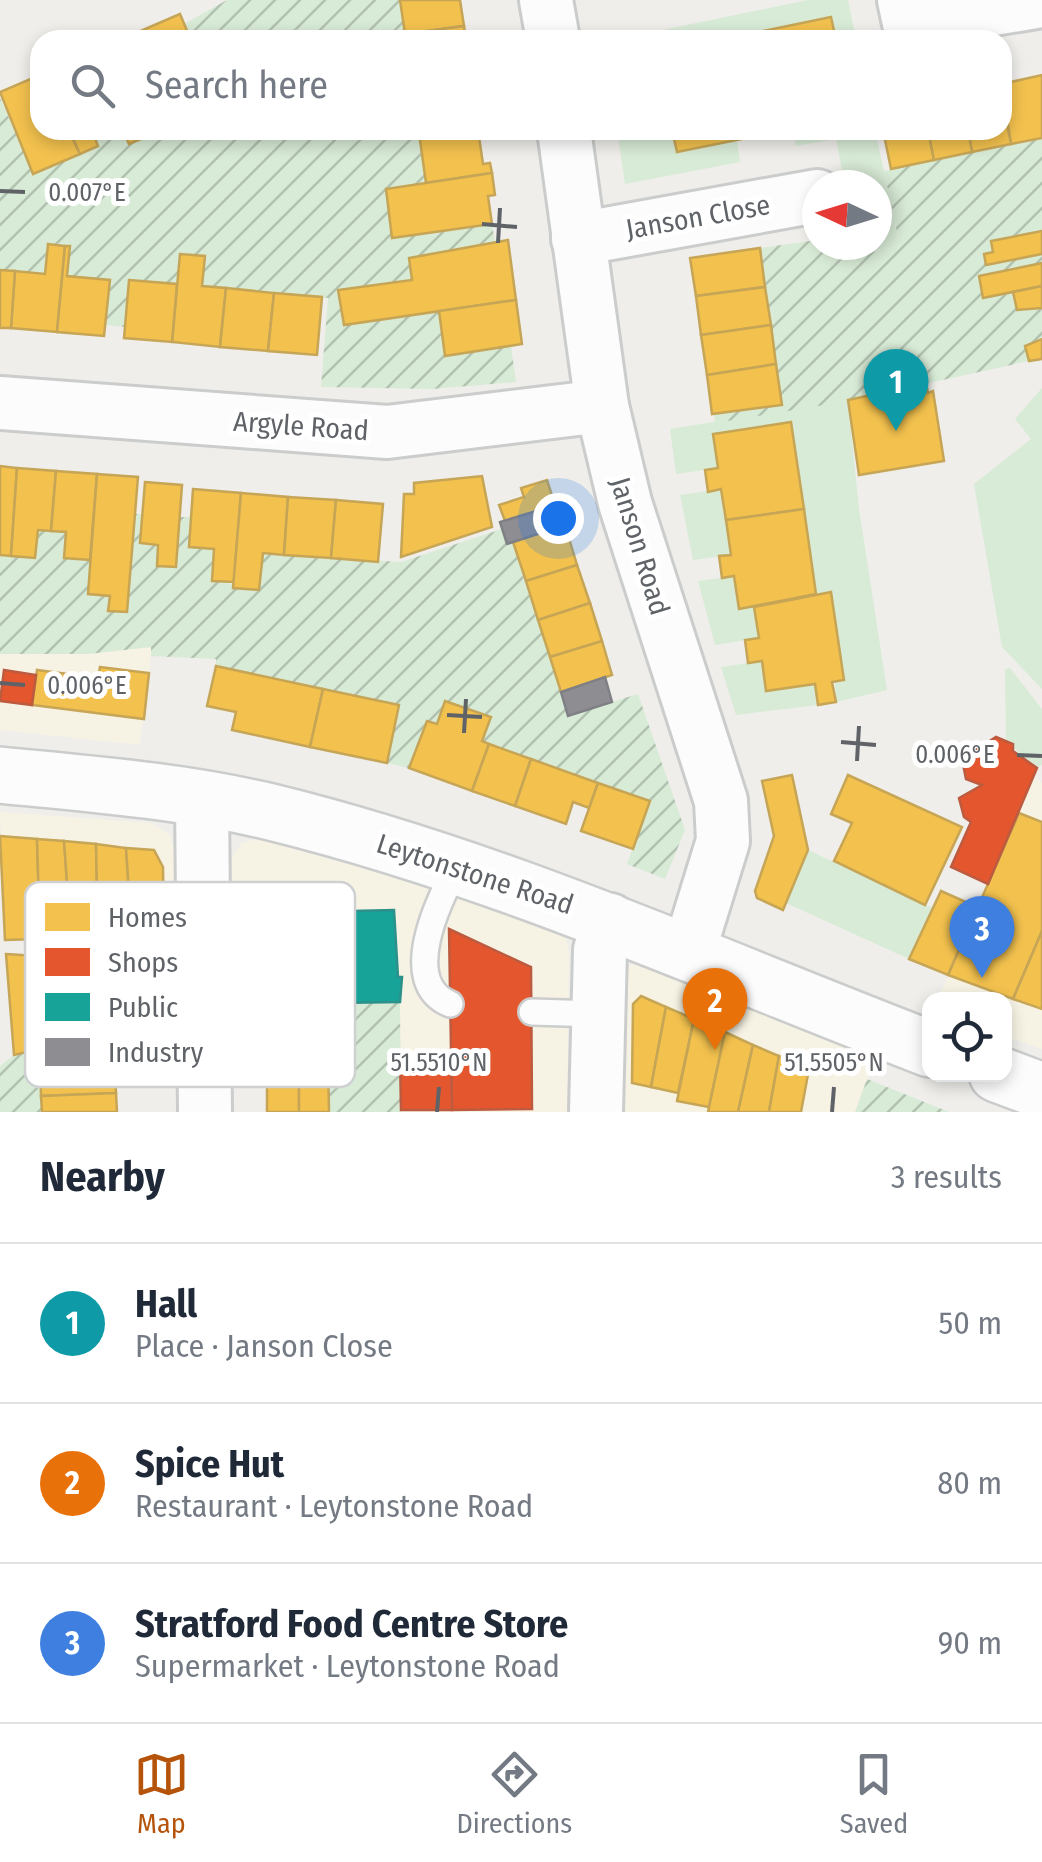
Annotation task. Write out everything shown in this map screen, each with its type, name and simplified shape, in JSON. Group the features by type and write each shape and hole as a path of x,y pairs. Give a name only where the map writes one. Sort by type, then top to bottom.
{"street":[{"path":"546,0 550,30"},
{"path":"904,0 908,23 1042,0"},
{"name":"Janson Road","path":"565,140 602,406 625,504 721,802 723,841 690,952"},
{"name":"Janson Close","path":"578,239 802,199"},
{"name":"Argyle Road","path":"0,402 387,432 602,406"},
{"name":"Leytonstone Road","path":"0,775 267,811 458,865 610,920 922,1045"},
{"path":"202,800 203,882"},
{"path":"596,1112 600,950 610,920"},
{"path":"1012,1079 1042,1091"},
{"path":"205,1087 205,1112"}],"lane":[{"path":"450,1004 438,999 428,986 426,972 437,910 458,865"},
{"path":"532,1012 599,1014"}],"shaded area":[{"path":"152,647 140,745 0,730 0,654 88,654"},
{"path":"1035,776 1042,783 1042,1049 1012,1038 1012,992 941,992"},
{"path":"0,812 151,823 169,834 176,882 25,882 25,940 5,940"},
{"path":"258,839 453,893 558,931 566,938 569,954 567,1112 401,1112 399,1002 355,1004 355,882 228,882 228,862 242,843"},
{"path":"634,963 875,1060 855,1112 617,1112 622,973"}],"green space":[{"path":"227,0 400,0 404,30 187,30 184,24"},
{"path":"808,0 848,0 854,30 834,30 831,17 768,30 662,30"},
{"path":"0,98 34,174 98,146 96,140 128,140 130,144 139,140 420,140 426,183 386,189 392,238 492,224 495,242 410,258 412,280 339,290 344,324 439,311 445,356 511,346 516,382 432,389 321,387 328,298 202,286 205,256 180,254 177,284 130,280 125,327 106,325 109,280 67,276 70,246 48,245 45,274 0,270"},
{"path":"1042,138 1042,231 991,241 993,252 984,254 987,265 1042,254 1042,263 979,277 983,298 1013,292 1017,310 1042,308 1042,339 1025,346 1029,361 837,403 715,423 714,414 782,404 760,248 802,242 802,260 892,260 892,248 900,246 892,208 892,170 889,170"},
{"path":"618,140 674,140 677,152 737,140 740,162 625,184"},
{"path":"794,140 830,140 796,146"},
{"path":"836,140 877,140 884,170 842,170"},
{"path":"892,209 900,246 892,248"},
{"path":"1042,388 1042,689 1002,647 974,484 1031,439 1015,419"},
{"path":"848,400 859,509 887,690 836,702 830,592 816,594 791,423 714,434 718,468 676,474 670,429"},
{"path":"721,489 731,555 693,560 680,495"},
{"path":"134,514 142,514 140,543 158,545 176,567 180,517 191,517 189,547 214,549 212,580 259,590 263,553 401,562 502,529 507,544 513,542 568,715 638,694 685,830 665,879 627,864 650,801 482,741 490,717 446,701 437,724 426,721 409,768 387,763 399,705 216,666 216,659 151,656 151,647 88,654 0,654 0,555 38,530 66,532 64,558 90,560 88,593 110,596 108,611 126,612"},
{"path":"734,576 739,609 754,607 759,638 715,645 698,581"},
{"path":"762,661 766,691 815,684 818,705 736,715 721,667"},
{"path":"1010,668 1042,709 1042,765 1037,768 1006,741 1005,669"},
{"path":"808,850 933,908 909,959 786,903"},
{"path":"400,1002 401,1112 329,1112 329,1087 355,1087 355,1003"},
{"path":"25,1052 25,1087 41,1087 42,1112 0,1112 0,1066"},
{"path":"867,1079 949,1112 855,1112"}],"building: Homes":[{"path":"400,0 460,0 464,26 404,30"},
{"path":"180,14 187,30 143,30"},
{"path":"831,17 834,30 768,30"},
{"path":"1042,75 1042,138 1011,144 1012,82"},
{"path":"30,79 30,140 74,140 80,154 33,174 0,92"},
{"path":"74,140 96,140 98,146 80,154"},
{"path":"420,140 479,140 483,164 490,163 492,173 426,183"},
{"path":"674,140 736,140 677,152"},
{"path":"885,140 930,140 934,160 891,169"},
{"path":"930,140 970,140 972,152 934,160"},
{"path":"970,140 1010,140 1011,144 972,152"},
{"path":"492,173 495,195 488,196 492,224 392,238 386,189"},
{"path":"1042,231 1042,254 986,265 984,254 993,252 991,241"},
{"path":"508,240 516,300 344,325 338,290 412,280 409,258"},
{"path":"48,244 65,246 57,332 11,328 15,271 45,274"},
{"path":"65,246 70,246 67,276 110,280 104,336 57,332"},
{"path":"760,248 765,287 696,296 690,258"},
{"path":"180,254 205,256 202,286 226,288 220,347 172,342"},
{"path":"1042,263 1042,286 983,298 979,276"},
{"path":"0,270 15,271 11,328 0,328"},
{"path":"129,280 177,284 172,342 124,338"},
{"path":"1042,286 1042,308 1017,310 1013,292"},
{"path":"765,287 771,325 701,335 696,296"},
{"path":"226,288 274,293 268,351 220,347"},
{"path":"274,293 322,297 317,355 268,351"},
{"path":"516,300 522,344 445,356 439,311"},
{"path":"771,325 776,364 707,375 701,335"},
{"path":"1042,339 1042,359 1029,361 1025,346"},
{"path":"776,364 782,405 712,414 707,375"},
{"path":"926,383 928,393 933,391 944,461 859,475 848,400"},
{"path":"791,422 804,509 726,520 721,489 708,492 705,470 718,468 713,434"},
{"path":"0,466 17,468 11,556 0,555"},
{"path":"17,468 56,471 51,531 38,530 35,558 11,556"},
{"path":"56,471 97,474 90,560 64,558 66,532 51,531"},
{"path":"97,474 138,477 127,612 108,611 110,596 88,594"},
{"path":"482,476 492,527 401,557 404,494 414,494 414,483"},
{"path":"547,480 555,505 505,521 499,505 524,497 521,488"},
{"path":"145,482 182,485 176,567 157,566 158,545 140,543"},
{"path":"193,489 241,493 234,582 212,581 214,549 189,547"},
{"path":"241,493 288,497 284,555 263,553 259,590 233,588"},
{"path":"288,497 336,500 331,558 284,555"},
{"path":"336,500 383,504 378,562 331,558"},
{"path":"804,509 816,594 739,609 734,576 722,578 719,556 731,555 726,520"},
{"path":"565,525 577,565 526,581 513,542"},
{"path":"577,565 590,603 538,620 526,581"},
{"path":"831,592 844,680 832,682 836,702 818,705 815,684 766,691 762,661 748,663 745,640 759,638 754,607"},
{"path":"590,603 602,641 550,657 538,620"},
{"path":"602,641 612,675 561,692 550,657"},
{"path":"216,666 323,689 310,747 232,730 236,712 207,706"},
{"path":"100,667 149,673 144,719 32,705 37,670 98,678"},
{"path":"323,689 399,705 387,763 310,747"},
{"path":"445,701 491,717 482,741 489,744 472,791 409,768 427,721 437,724"},
{"path":"489,744 531,759 515,806 472,791"},
{"path":"531,759 598,783 589,808 573,802 566,824 515,806"},
{"path":"792,775 808,850 783,910 757,898 755,891 774,836 762,781"},
{"path":"848,775 962,827 925,905 834,861 852,823 831,814"},
{"path":"598,783 650,801 633,849 581,831"},
{"path":"1019,813 1042,822 1042,931 1013,999 1012,992 994,992 948,975"},
{"path":"0,836 37,839 38,882 25,882 25,939 5,940"},
{"path":"37,839 64,841 67,882 38,882"},
{"path":"64,841 96,844 97,882 67,882"},
{"path":"96,844 126,848 128,882 97,882"},
{"path":"126,848 154,850 163,867 163,882 128,882"},
{"path":"941,891 977,907 948,975 909,959"},
{"path":"1042,931 1042,1009 1013,999"},
{"path":"6,954 25,955 25,1052 14,1055"},
{"path":"641,996 666,1007 651,1087 632,1083 633,1004"},
{"path":"666,1007 694,1019 678,1093 651,1087"},
{"path":"694,1019 725,1032 709,1107 677,1101"},
{"path":"725,1032 753,1045 738,1112 708,1112"},
{"path":"753,1045 779,1056 769,1112 738,1112"},
{"path":"779,1056 809,1069 801,1112 769,1112"},
{"path":"41,1087 116,1087 116,1093 41,1096"},
{"path":"267,1087 299,1087 299,1112 267,1112"},
{"path":"299,1087 329,1087 329,1112 299,1112"},
{"path":"116,1093 117,1112 42,1112 41,1096"}],"building: Shops":[{"path":"4,670 36,675 32,705 0,701"},
{"path":"996,737 1013,744 1013,751 1037,768 988,884 951,867 971,822 964,817 959,798 982,785 966,779 962,759"},
{"path":"449,929 531,967 532,1109 452,1110"},
{"path":"400,1057 451,1058 452,1110 401,1110"}],"building: Public":[{"path":"394,910 398,977 402,977 400,1002 355,1003 355,911"}],"building: Industry":[{"path":"543,509 550,530 507,544 500,522"},
{"path":"605,677 612,702 568,716 561,692"}],"place":[{"name":"Hall","path":"896,431"},
{"name":"Stratford Food Centre Store","path":"982,978"},
{"name":"Spice Hut","path":"715,1050"}]}
